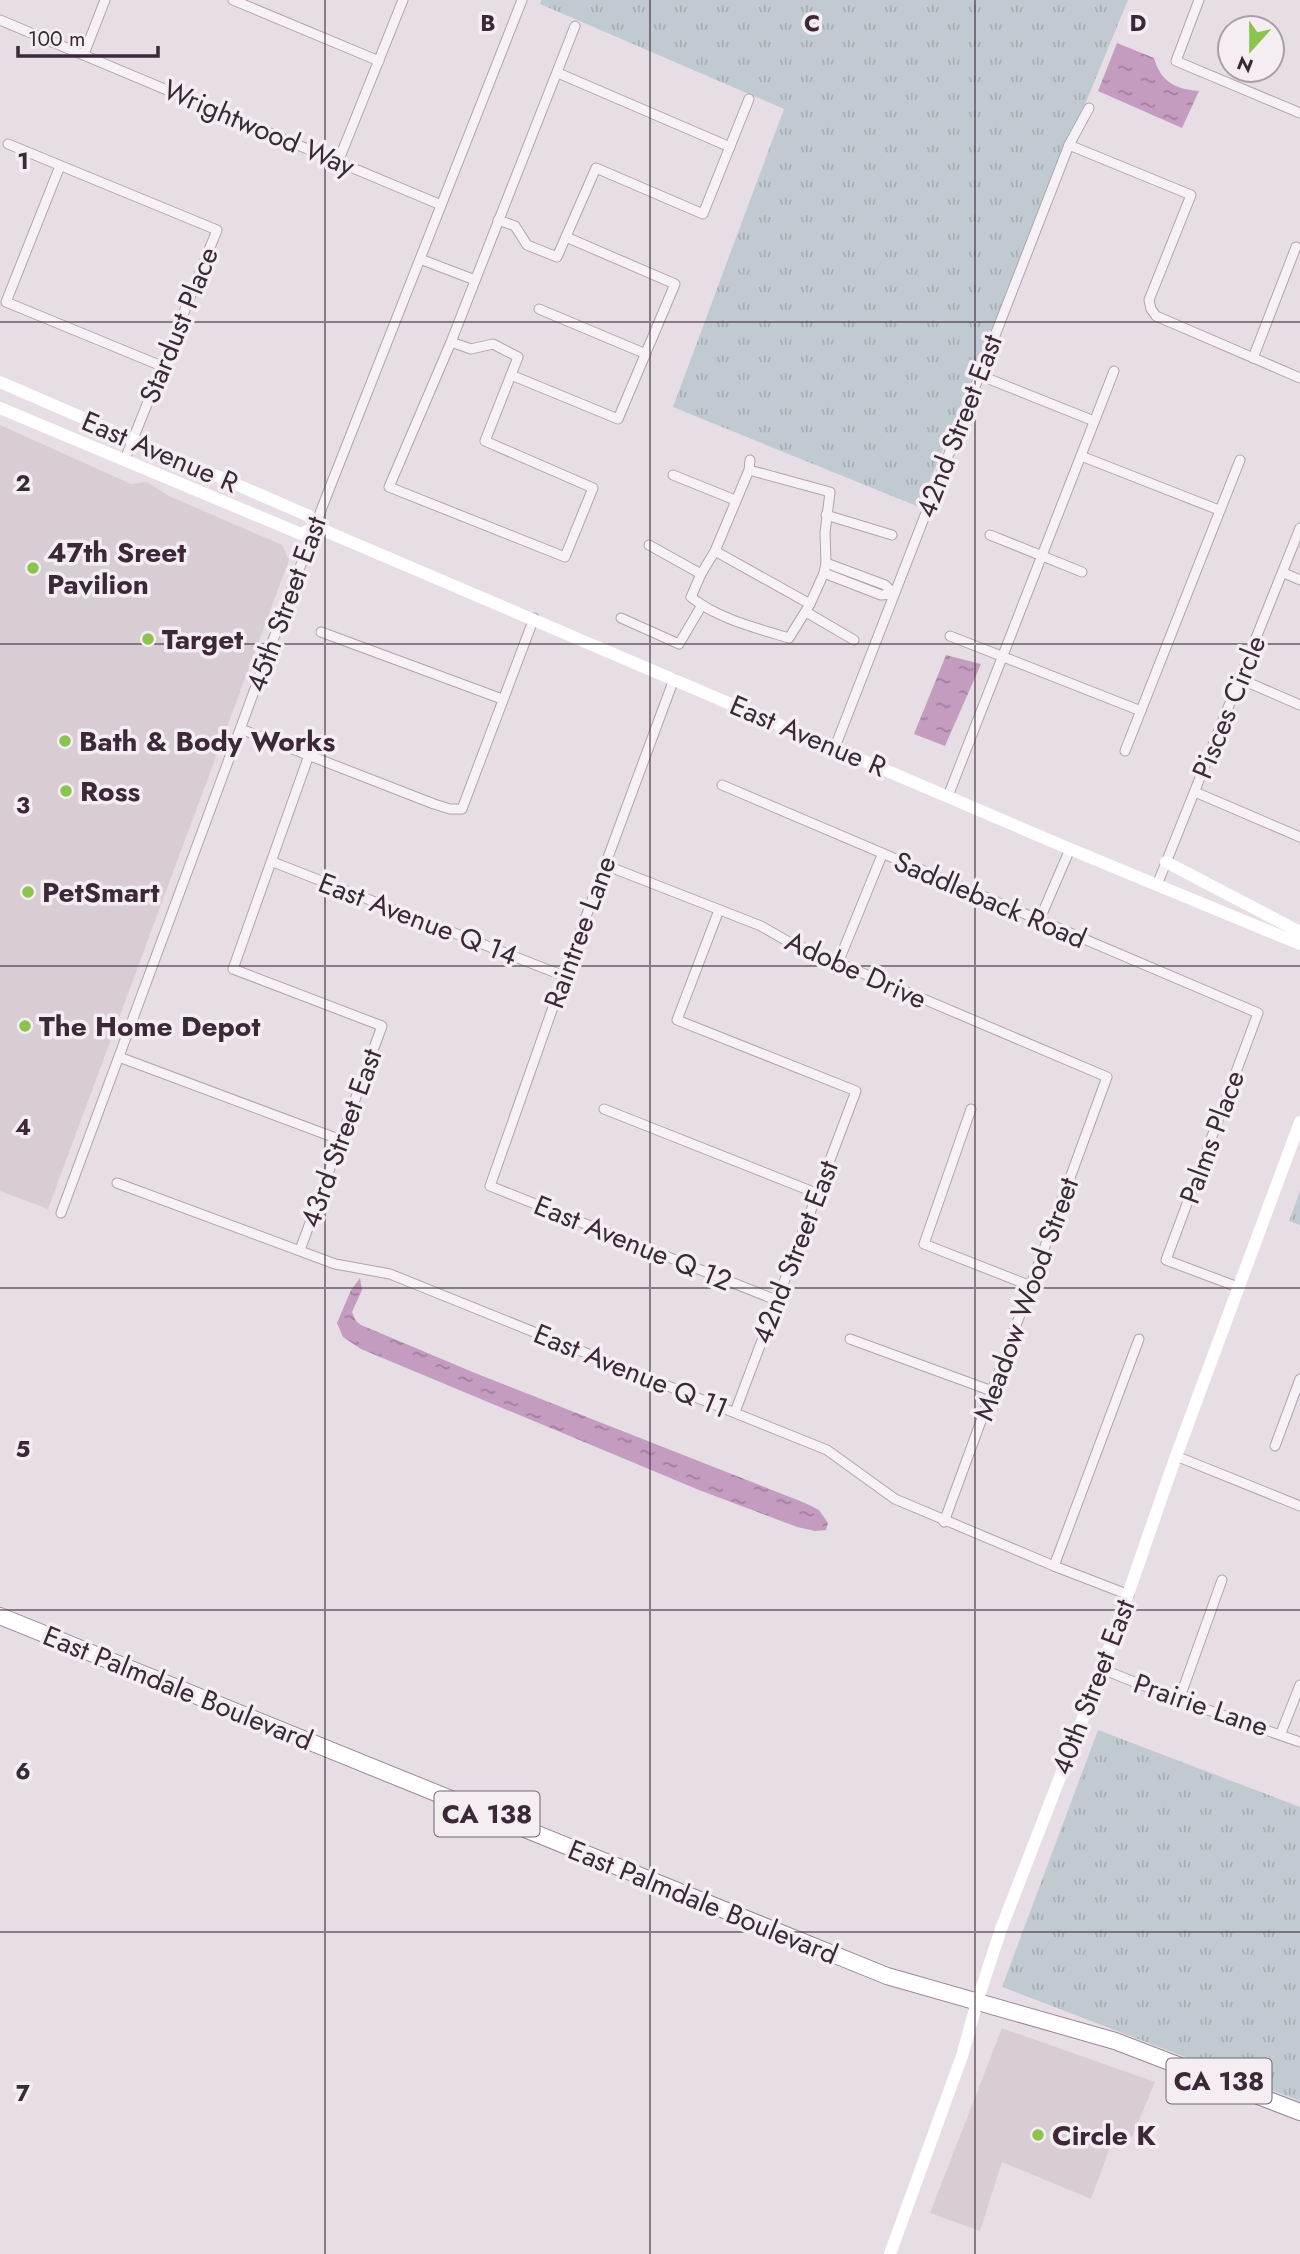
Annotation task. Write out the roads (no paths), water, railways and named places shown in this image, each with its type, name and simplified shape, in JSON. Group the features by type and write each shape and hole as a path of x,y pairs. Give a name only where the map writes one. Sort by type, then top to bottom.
{"highway":[{"name":"East Palmdale Boulevard","path":"0,1616 887,1976 1115,2041 1300,2112"}],"main road":[{"name":"East Avenue R","path":"0,382 309,516 316,527 1070,849 1300,944"},
{"name":"East Avenue R","path":"0,408 301,534 316,527"},
{"path":"1167,862 1300,932"},
{"name":"40th Street East","path":"890,2254 962,2056 976,2001 1006,1916 1102,1669 1176,1456 1300,1122"}],"street":[{"path":"84,54 105,0"},
{"path":"233,0 379,61"},
{"path":"338,162 402,0"},
{"name":"45th Street East","path":"61,1213 316,527 522,0"},
{"path":"1199,0 1176,61 1300,113"},
{"name":"Wrightwood Way","path":"0,20 441,205"},
{"path":"451,342 471,349 493,344 518,357 485,441 593,488 565,558 390,487 451,342 575,26"},
{"path":"558,73 730,147"},
{"path":"498,220 515,226 527,245 557,257 596,168 703,214 749,99"},
{"name":"42nd Street East","path":"835,747 1069,145 1089,108"},
{"path":"8,144 60,166 6,302 164,367"},
{"path":"1069,145 1191,195 1149,300 1156,316 1300,378"},
{"name":"Stardust Place","path":"60,166 217,230 125,459"},
{"path":"511,375 618,419 676,284 566,237"},
{"path":"1254,358 1296,247"},
{"path":"420,258 475,281"},
{"path":"539,309 646,354"},
{"path":"948,796 1114,371"},
{"path":"979,376 1094,421"},
{"path":"1081,456 1219,510"},
{"path":"1125,751 1240,460"},
{"path":"750,465 830,492 826,515 824,573 808,608 789,638 746,625 702,605 691,597 701,573 715,551 735,500 750,465"},
{"path":"673,475 735,500"},
{"path":"826,515 892,535"},
{"name":"Pisces Circle","path":"1157,885 1300,528"},
{"path":"990,535 1082,572"},
{"path":"649,545 701,573"},
{"path":"715,551 808,608 854,640"},
{"path":"826,563 885,585 894,594"},
{"path":"824,573 881,595 894,594"},
{"path":"1284,573 1300,580"},
{"path":"621,618 679,645 702,605"},
{"path":"240,729 435,804 450,809 462,809 534,618"},
{"path":"321,632 502,699"},
{"path":"950,636 1141,711"},
{"name":"Raintree Lane","path":"490,1186 564,975 674,679"},
{"path":"1240,679 1300,705"},
{"path":"273,862 309,755"},
{"name":"Saddleback Road","path":"722,785 1258,1013"},
{"path":"1195,792 1300,837"},
{"path":"1039,921 1070,849"},
{"path":"838,963 882,855"},
{"name":"43rd Street East","path":"273,862 233,969 382,1026 300,1250"},
{"name":"East Avenue Q 14","path":"273,862 564,975"},
{"name":"Adobe Drive","path":"605,865 761,926 787,942 1107,1077"},
{"name":"42nd Street East","path":"719,910 677,1020 856,1091 735,1412"},
{"name":"Palms Place","path":"1238,1287 1166,1260 1258,1013"},
{"path":"119,1057 341,1140"},
{"name":"Meadow Wood Street","path":"944,1521 1107,1077"},
{"path":"604,1109 817,1193"},
{"path":"971,1109 924,1244 1031,1286"},
{"name":"East Avenue Q 11","path":"117,1183 335,1264 390,1274 735,1412 827,1450 895,1499 1129,1595"},
{"name":"East Avenue Q 12","path":"490,1186 776,1300"},
{"path":"850,1339 992,1391"},
{"path":"1054,1566 1139,1339"},
{"path":"1275,1446 1300,1379"},
{"path":"1176,1456 1300,1506"},
{"path":"1179,1700 1222,1580"},
{"name":"Prairie Lane","path":"1102,1669 1179,1700 1281,1733 1300,1742"},
{"path":"1281,1733 1300,1685"}],"water":[{"path":"1117,43 1154,58 1161,73 1170,83 1199,91 1182,128 1098,91"},
{"path":"946,655 981,664 945,746 914,734"},
{"path":"360,1278 362,1290 352,1312 361,1325 475,1373 805,1503 819,1510 828,1523 826,1530 815,1531 797,1527 699,1490 361,1349 343,1337 337,1323 351,1290"}],"place":[{"name":"47th Sreet Pavilion","path":"33,568"},
{"name":"Target","path":"148,639"},
{"name":"Bath & Body Works","path":"65,741"},
{"name":"Ross","path":"66,791"},
{"name":"PetSmart","path":"28,892"},
{"name":"The Home Depot","path":"25,1026"},
{"name":"Circle K","path":"1038,2135"}]}
